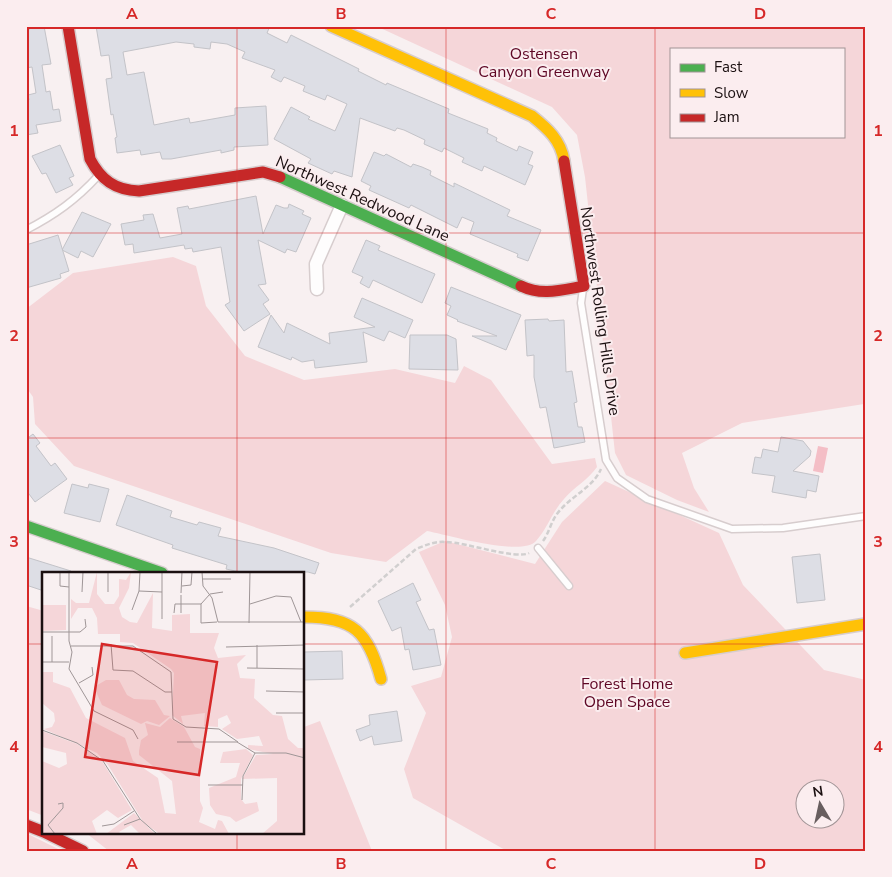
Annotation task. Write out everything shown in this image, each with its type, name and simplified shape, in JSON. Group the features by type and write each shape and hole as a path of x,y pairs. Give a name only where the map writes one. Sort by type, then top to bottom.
{"street":[{"path":"68,26 90,159 99,175"},
{"name":"Northwest Rolling Hills Drive","path":"331,26 532,116 551,131 563,153 584,286"},
{"name":"Northwest Redwood Lane","path":"99,175 114,187 126,191 139,191 250,172 263,172 342,205 533,292 546,293 584,286"},
{"path":"316,289 316,264 342,205"},
{"path":"26,526 159,572"},
{"path":"305,618 337,618 351,625 365,638 374,652 380,679"},
{"path":"685,653 866,624"},
{"path":"26,825 42,832"},
{"path":"47,834 83,851"}],"lane":[{"path":"26,230 56,215 79,196 99,175"},
{"name":"Northwest Rolling Hills Drive","path":"584,286 581,303 606,460 617,478 647,499 732,530 783,528 866,516"},
{"path":"538,548 569,586"}],"path":[{"path":"337,618 416,549 429,544 445,542 526,555 538,548 557,514 570,500 598,477 606,460"}],"green space":[{"name":"Ostensen Canyon Greenway","path":"376,26 866,26 866,433 864,404 742,423 682,453 694,488 709,512 677,500 626,475 615,453 585,177 577,135 552,107"},
{"path":"173,257 196,266 206,306 245,356 304,380 395,369 455,383 464,366 491,380 552,464 595,458 597,467 564,499 540,536 536,541 528,545 516,547 484,544 427,531 386,562 331,553 74,466 35,424 33,397 26,387 26,309 73,273"},
{"name":"Forest Home Open Space","path":"605,481 719,533 743,585 824,670 866,680 866,851 507,851 413,798 404,769 426,713 411,686 441,677 452,637 445,605 419,552 445,541 535,564 562,522"},
{"path":"26,606 42,610 42,815 26,809"},
{"path":"320,721 372,851 109,851 87,834 305,834 305,727"},
{"path":"26,833 62,851 26,851"}],"shaded area":[{"path":"818,446 828,448 823,473 813,471"}],"building":[{"path":"30,26 44,26 51,64 42,65 46,92 50,91 53,110 59,109 61,121 36,125 38,133 26,135 26,101 29,100 28,95 36,93 32,67 26,68 26,30 30,29"},
{"path":"96,26 270,26 267,33 287,43 291,35 359,69 358,71 386,85 387,83 449,109 448,113 488,129 487,133 497,138 496,141 517,151 519,146 533,152 528,164 533,166 525,185 484,166 482,171 462,162 464,158 444,148 442,152 424,144 425,140 404,130 397,128 395,131 360,118 352,177 334,171 332,174 308,163 311,159 274,139 291,107 310,117 308,119 335,131 347,104 327,95 325,100 303,91 305,86 284,77 281,82 271,77 275,70 242,58 245,52 227,44 211,42 210,49 194,47 194,44 176,42 123,52 127,75 144,72 154,125 189,118 190,123 235,115 235,108 266,106 268,145 234,147 234,150 221,153 221,150 171,159 162,159 160,152 141,155 140,150 117,153 115,138 117,137 113,114 111,115 106,79 112,78 109,55 101,56"},
{"path":"60,145 74,176 69,178 73,185 56,193 46,173 42,174 32,156"},
{"path":"374,152 384,156 386,154 411,167 413,164 431,171 430,175 454,187 454,183 510,210 507,216 541,230 528,261 517,257 518,254 470,234 474,222 462,217 457,228 411,205 409,208 369,190 371,186 361,181"},
{"path":"256,196 263,234 276,205 288,208 289,204 304,211 302,214 311,218 296,252 287,249 285,253 258,240 266,284 258,285 269,300 263,304 270,314 244,331 225,305 230,302 221,247 193,252 192,248 185,249 184,245 134,253 133,244 125,245 121,224 144,220 143,215 153,214 160,238 182,234 177,208 188,206 189,209"},
{"path":"82,212 111,224 93,257 81,251 78,258 62,250"},
{"path":"58,235 69,271 60,274 61,278 26,288 26,245"},
{"path":"366,240 380,246 378,250 435,274 422,303 373,280 369,288 360,283 363,277 352,272"},
{"path":"451,287 521,315 506,350 472,336 497,336 457,321 447,315 451,306 445,303"},
{"path":"362,298 413,320 405,338 389,331 384,341 363,332 367,362 315,368 314,360 302,362 292,357 291,360 258,347 271,315 284,333 287,323 330,344 329,333 375,327 354,317"},
{"path":"548,319 549,321 564,320 566,372 572,371 577,402 574,403 578,427 582,427 585,442 554,448 546,407 540,408 534,377 534,355 527,356 525,320"},
{"path":"410,335 447,335 456,339 458,370 409,369"},
{"path":"26,432 29,437 33,434 40,443 36,446 51,466 55,463 67,479 35,502 26,490"},
{"path":"781,437 803,441 811,451 810,456 793,471 819,476 816,492 807,490 806,498 772,492 775,476 752,473 755,457 761,458 763,449 778,452"},
{"path":"72,484 88,488 89,484 109,489 100,522 64,513"},
{"path":"127,495 172,511 170,517 197,525 199,522 221,528 218,536 274,548 319,563 315,574 308,572 240,572 226,569 227,565 172,548 173,545 116,525"},
{"path":"820,554 825,600 797,603 792,557"},
{"path":"26,557 71,571 42,572 42,590 26,585"},
{"path":"413,583 421,600 416,602 429,630 434,629 441,665 413,670 409,649 405,650 401,627 392,631 378,601"},
{"path":"342,651 343,679 305,680 305,652"},
{"path":"397,711 402,741 374,745 372,736 360,741 356,730 370,725 369,715"}],"traffic: fast":[{"path":"280,177 521,286"},
{"path":"26,526 159,572"}],"traffic: slow":[{"path":"331,26 532,116 557,141 564,161"},
{"path":"305,617 335,620 347,624 356,630 371,649 381,679"},
{"path":"685,653 866,624"}],"traffic: jam":[{"path":"68,26 90,159 104,178 123,189 139,191 263,172 280,177"},
{"path":"521,286 536,291 584,286 564,161"},
{"path":"26,825 42,831"},
{"path":"48,834 83,851"}]}
